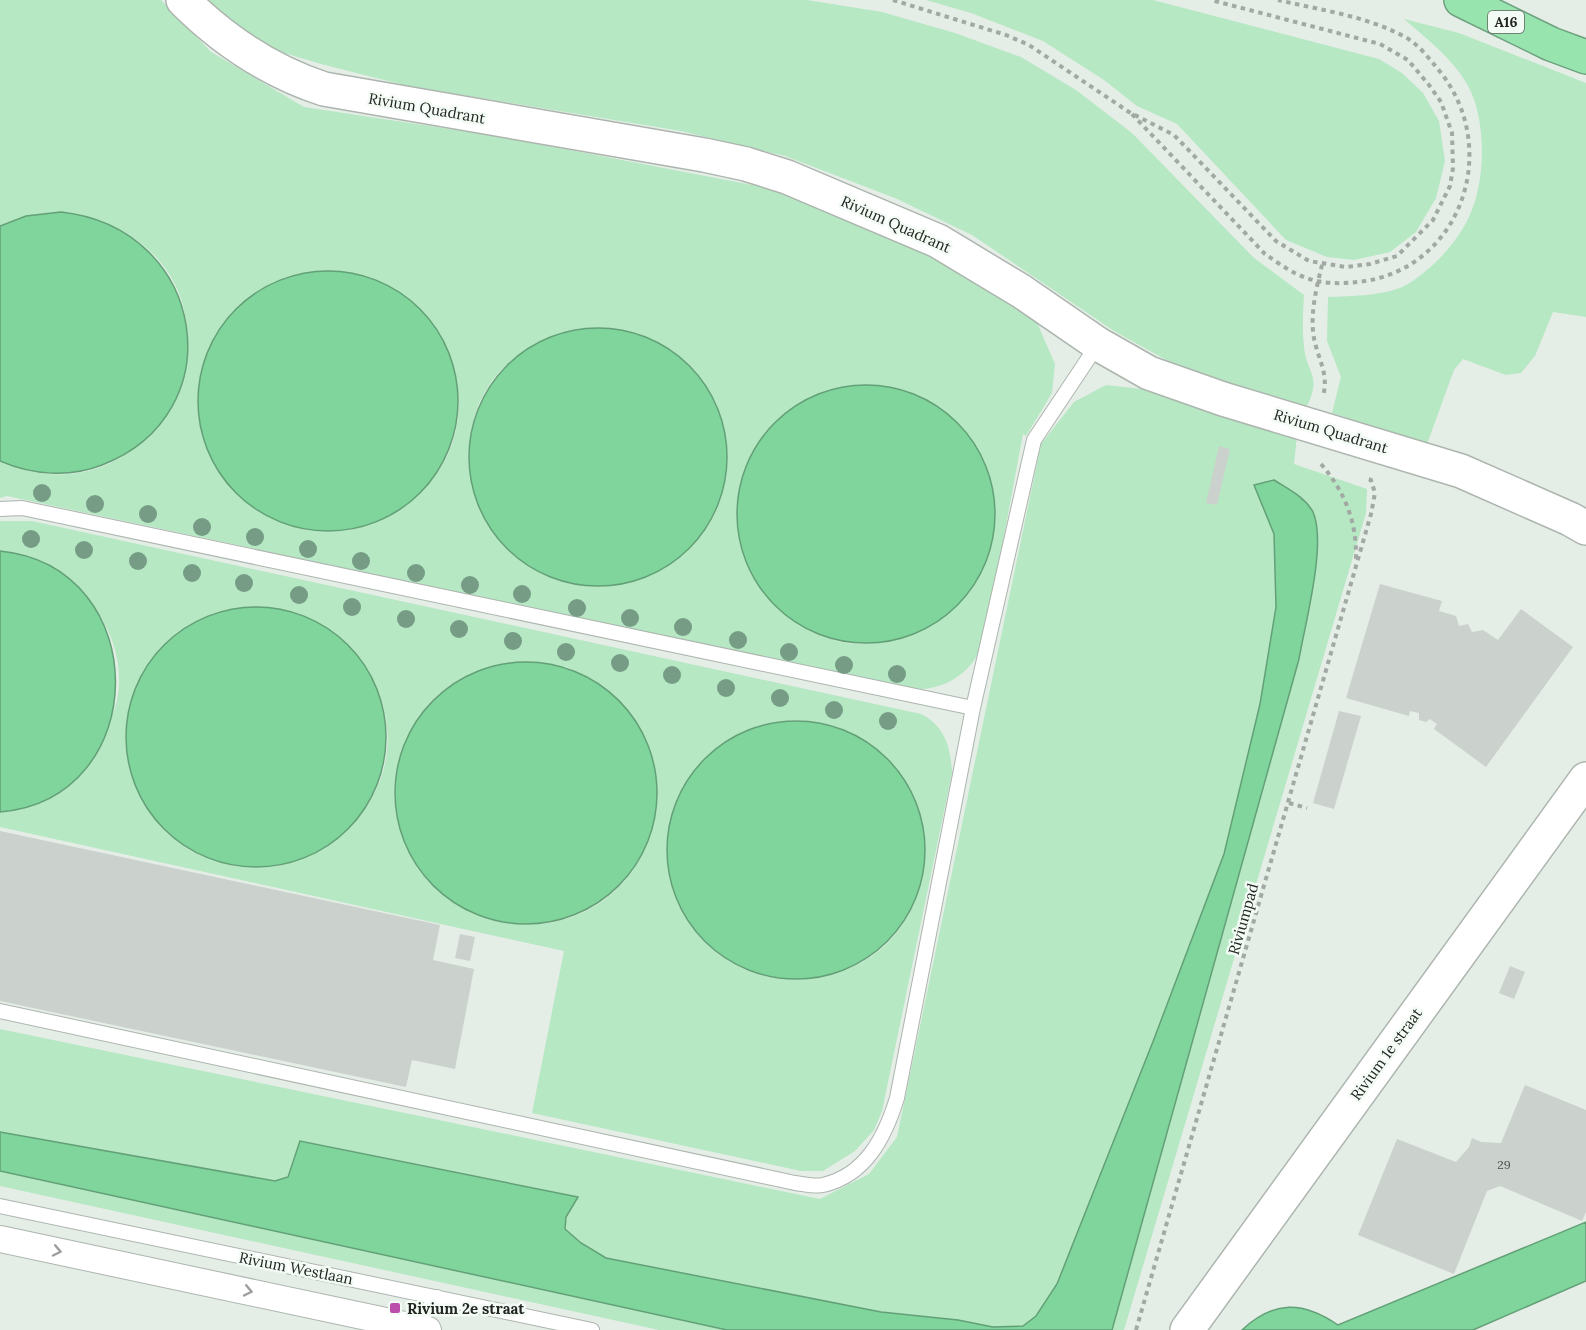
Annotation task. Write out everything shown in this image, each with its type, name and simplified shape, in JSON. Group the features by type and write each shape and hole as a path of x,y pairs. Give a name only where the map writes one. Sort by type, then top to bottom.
{"highway":[{"name":"A16","path":"1461,0 1551,44 1586,57"}],"street":[{"name":"Rivium Quadrant","path":"183,0 210,26 246,53 273,70 324,89 704,155 746,164 787,177 938,241 1021,291 1098,344 1149,373 1185,387 1461,471 1586,528"},
{"name":"Rivium 1e straat","path":"1187,1330 1586,779"},
{"path":"0,1239 418,1329"}],"lane":[{"path":"0,1011 784,1181 822,1186 853,1172 871,1156 892,1116 906,1063 973,708 1034,440 1098,344"},
{"path":"0,509 22,508 973,708"},
{"name":"Rivium Westlaan","path":"0,1206 592,1330"},
{"path":"418,1329 437,1297"}],"path":[{"path":"893,0 1005,35 1029,45 1129,112 1174,135 1276,241 1309,261 1334,267 1383,261 1407,248 1433,220 1450,186 1454,168 1452,133 1441,102 1408,60 1389,48 1363,39 1211,0"},
{"path":"1129,112 1265,254 1284,267 1303,277 1333,283 1373,280 1405,270 1447,230 1466,190 1471,153 1468,130 1455,94 1419,47 1406,38 1367,23 1278,0"},
{"path":"1321,464 1345,497 1353,519 1356,566"},
{"name":"Riviumpad","path":"1136,1330 1371,514"},
{"path":"1289,803 1307,808"}],"shaded area":[{"path":"0,0 161,0 211,52 304,107 502,137 763,187 859,221 957,268 1035,318 1055,364 1052,393 1026,436 1023,434 989,620 980,650 963,673 947,683 930,688 912,689 7,496 0,498 0,461 57,474 107,464 147,437 174,397 187,350 182,302 157,258 110,225 83,216 55,213 27,216 0,226","holes":["329,271 375,282 411,304 438,335 454,372 458,411 450,450 428,485 391,513 374,522 344,530 269,516 243,499 225,480 216,466 202,432 198,398 203,366 216,337 236,311 262,291 293,277","585,329 610,329 640,336 657,346 710,393 721,420 725,470 720,500 711,521 697,540 680,556 661,569 640,578 617,584 594,586 564,582 545,575 519,559 499,539 483,514 474,487 470,458 471,430 480,402 494,378 516,357 534,346 554,337","860,386 903,390 958,424 983,460 944,617 915,632 883,642 849,643 833,640 812,630 774,600 759,584 748,565 739,538 838,388"]},
{"path":"207,0 807,0 882,12 955,33 1021,57 1076,90 1132,133 1254,258 1304,295 1303,341 1313,381 1311,396 1307,406 1226,382 1170,362 1114,331 972,235 895,198 785,156 681,131 408,86 321,64 274,50 221,15"},
{"path":"926,0 1153,0 1379,59 1402,73 1423,93 1439,121 1445,161 1436,198 1416,232 1390,252 1354,260 1327,257 1286,240 1177,124 1137,106 1104,80 1043,41 971,13"},
{"path":"1404,19 1459,33 1586,83 1586,317 1553,312 1535,356 1521,373 1506,375 1463,359 1454,370 1427,444 1332,413 1341,377 1327,341 1328,297 1369,295 1390,291 1408,284 1443,255 1464,227 1475,203 1482,150 1474,98 1454,66"},
{"path":"61,212 110,225 148,251 173,286 186,325 186,367 172,406 144,440 102,465 77,472 51,473 12,466 0,461 0,226 26,216"},
{"path":"328,271 353,274 378,281 400,293 420,309 436,329 448,351 455,376 458,401 455,426 448,451 436,473 420,493 400,509 378,521 353,528 328,531 303,528 278,521 256,509 236,493 220,473 208,451 201,426 198,401 201,376 208,351 220,329 236,309 256,293 278,281 303,274"},
{"path":"598,328 623,330 659,343 680,357 698,375 717,408 725,432 727,457 725,482 712,518 698,539 680,557 647,576 623,584 598,586 573,584 537,571 516,557 498,539 479,506 471,482 469,457 471,432 484,396 498,375 516,357 549,338 573,330"},
{"path":"866,385 891,388 915,395 937,407 957,423 973,443 985,465 992,489 995,514 992,539 985,563 973,585 957,605 937,621 915,633 891,640 866,643 841,640 817,633 795,621 775,605 759,585 747,563 740,539 737,514 740,489 747,465 759,443 775,423 795,407 817,395 841,388"},
{"path":"1106,385 1142,389 1280,433 1297,435 1294,464 1367,489 1366,513 1124,1330 1112,1330 1299,659 1310,605 1318,543 1313,512 1301,498 1274,480 1254,485 1274,534 1276,607 1260,704 1224,854 1057,1284 1036,1316 1023,1326 993,1327 958,1320 881,1312 606,1258 581,1243 565,1229 566,1217 578,1197 300,1141 287,1177 275,1181 0,1132 0,1029 820,1199 869,1174 897,1137 1041,444 1074,402"},
{"path":"1274,480 1301,498 1313,512 1318,543 1310,605 1299,659 1112,1330 727,1330 0,1171 0,1132 275,1181 288,1177 300,1141 578,1197 566,1217 565,1229 581,1243 606,1258 881,1312 958,1320 993,1327 1023,1326 1036,1316 1057,1284 1224,854 1260,704 1276,607 1274,534 1254,485"},
{"path":"0,521 32,521 921,714 929,719 941,731 945,739 952,773 882,1111 874,1130 855,1151 823,1171 801,1171 532,1113 564,951 0,827 0,812 47,796 68,783 85,766 98,746 114,711 119,680 116,653 107,628 92,605 74,585 51,568 26,557 0,551","holes":["245,607 290,613 328,630 357,656 377,689 387,725 385,764 370,801 341,835 326,847 299,860 280,865 213,860 170,835 141,797 128,751 132,703 152,659 189,625","566,667 614,697 643,736 656,780 652,825 635,867 604,900 562,920 508,923 472,913 461,907 440,892 423,875 409,852 399,824 394,795 395,781 397,768 412,730 436,696 453,684","793,720 850,733 891,762 916,803 924,849 917,895 894,936 856,966 802,979 766,976 735,965 709,946 688,921 675,892 668,860 670,826 680,793 697,766 724,743 774,723"]},
{"path":"0,551 51,566 87,597 108,637 116,683 108,728 86,768 50,798 0,812"},
{"path":"243,607 269,607 294,612 317,622 339,636 357,654 371,676 381,699 386,737 381,775 371,798 357,820 339,838 317,852 294,862 269,867 243,867 218,862 195,852 173,838 155,820 141,798 131,775 126,750 126,724 131,699 141,676 155,654 173,636 195,622 218,612"},
{"path":"539,662 552,664 588,677 619,700 635,720 647,743 655,767 657,793 655,819 647,843 635,866 619,886 599,902 576,914 552,922 513,924 500,922 464,909 433,886 417,866 405,843 397,819 395,780 397,767 410,731 433,700 453,684 476,672 500,664"},
{"path":"783,721 809,721 834,726 857,736 878,750 896,768 910,789 920,812 925,850 920,888 910,911 896,932 878,950 857,964 834,974 809,979 783,979 758,974 735,964 714,950 696,932 682,911 672,888 667,863 667,837 672,812 682,789 696,768 714,750 735,736 758,726"},
{"path":"0,1171 727,1330 659,1330 0,1186"},
{"path":"1586,1222 1586,1281 1473,1330 1242,1330 1266,1313 1289,1307 1313,1311 1338,1325"}],"building":[{"path":"1219,446 1230,449 1217,505 1206,503"},
{"path":"1380,584 1442,601 1439,611 1456,616 1459,626 1468,624 1472,632 1483,630 1498,640 1521,609 1573,647 1486,767 1434,729 1437,724 1430,719 1426,722 1419,720 1419,713 1410,711 1409,716 1346,698"},
{"path":"1339,711 1361,716 1334,809 1313,803"},
{"path":"0,831 440,925 433,960 474,969 455,1069 412,1060 406,1087 0,1001"},
{"path":"460,934 475,937 470,961 455,958"},
{"path":"1510,966 1525,972 1514,999 1499,993"},
{"path":"1525,1085 1586,1110 1586,1212 1582,1221 1500,1186 1487,1191 1454,1274 1358,1235 1397,1139 1456,1162 1469,1147 1472,1138 1481,1142 1501,1143"}],"place":[{"name":"Rivium 2e straat","path":"395,1308"}]}
